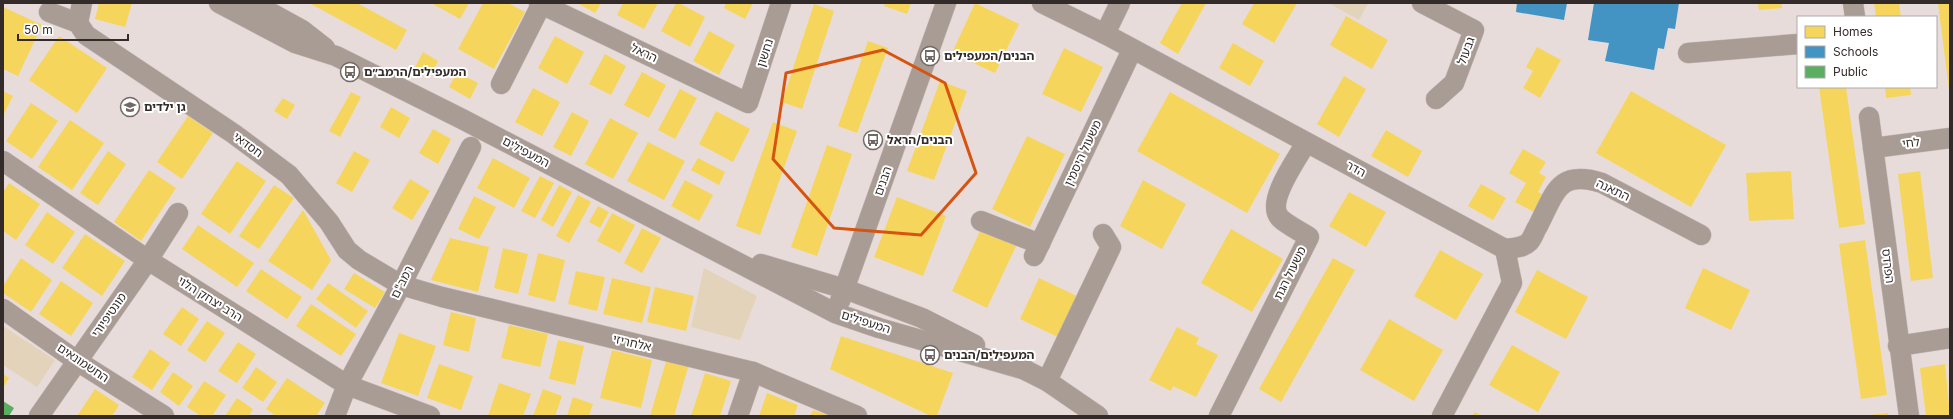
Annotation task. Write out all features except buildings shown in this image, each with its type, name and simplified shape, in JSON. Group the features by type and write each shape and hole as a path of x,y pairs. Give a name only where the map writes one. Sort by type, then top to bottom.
{"street":[{"path":"78,23 82,3"},
{"name":"המעפילים","path":"219,3 295,43 336,56 462,119 835,313 879,328 1026,370"},
{"name":"המעפילים","path":"253,3 302,30 336,56"},
{"path":"501,84 541,3"},
{"name":"הראל","path":"541,3 748,103"},
{"name":"נחשון","path":"748,103 781,3"},
{"name":"הבנים","path":"835,313 845,289 946,3"},
{"name":"הדר","path":"1042,3 1105,34 1132,50 1505,249"},
{"path":"1105,34 1120,3"},
{"name":"גבעול","path":"1422,3 1474,30 1454,83 1436,100"},
{"path":"1853,3 1855,16"},
{"name":"חסדאי","path":"49,12 78,23 86,35 234,134 289,175 329,222 347,250 359,260 401,284"},
{"path":"1688,53 1797,44"},
{"name":"משעול היסמין","path":"981,221 1037,250 1132,50"},
{"name":"הפרדס","path":"1869,117 1909,416"},
{"name":"לחי","path":"1874,154 1950,138"},
{"name":"משעול הגת","path":"1219,416 1309,236 1280,218 1275,206 1277,194 1306,142"},
{"name":"רמב\"ם","path":"335,416 347,385 401,284 470,147"},
{"name":"הרב יצחק הלוי","path":"3,161 148,260 347,385 430,416"},
{"name":"התאנה","path":"1505,249 1520,247 1529,242 1557,190 1564,183 1574,178 1588,178 1602,183 1702,235"},
{"name":"מונטיפיורי","path":"39,416 148,260 178,213"},
{"path":"1047,381 1111,247 1103,234"},
{"path":"1442,416 1512,283 1505,249"},
{"name":"המעפילים","path":"716,251 845,289 922,318 1047,381 1098,416"},
{"name":"אלחריזי","path":"401,284 442,297 753,372 857,416"},
{"name":"החשמונאים","path":"3,309 77,361 164,416"},
{"path":"1899,348 1949,338"},
{"path":"738,416 753,372"}],"highlighted area":[{"path":"883,50 945,83 976,173 921,235 834,228 773,159 786,73"}],"shaded area":[{"path":"1329,3 1368,3 1359,20"},
{"path":"704,268 757,296 740,340 691,327"},
{"path":"3,326 55,360 37,387 3,365"}],"place":[{"name":"הבנים/המעפילים","path":"930,56"},
{"name":"המעפילים/הרמב״ם","path":"350,72"},
{"name":"גן ילדים","path":"130,107"},
{"name":"הבנים/הראל","path":"873,140"},
{"name":"המעפילים/הבנים","path":"930,355"}]}
